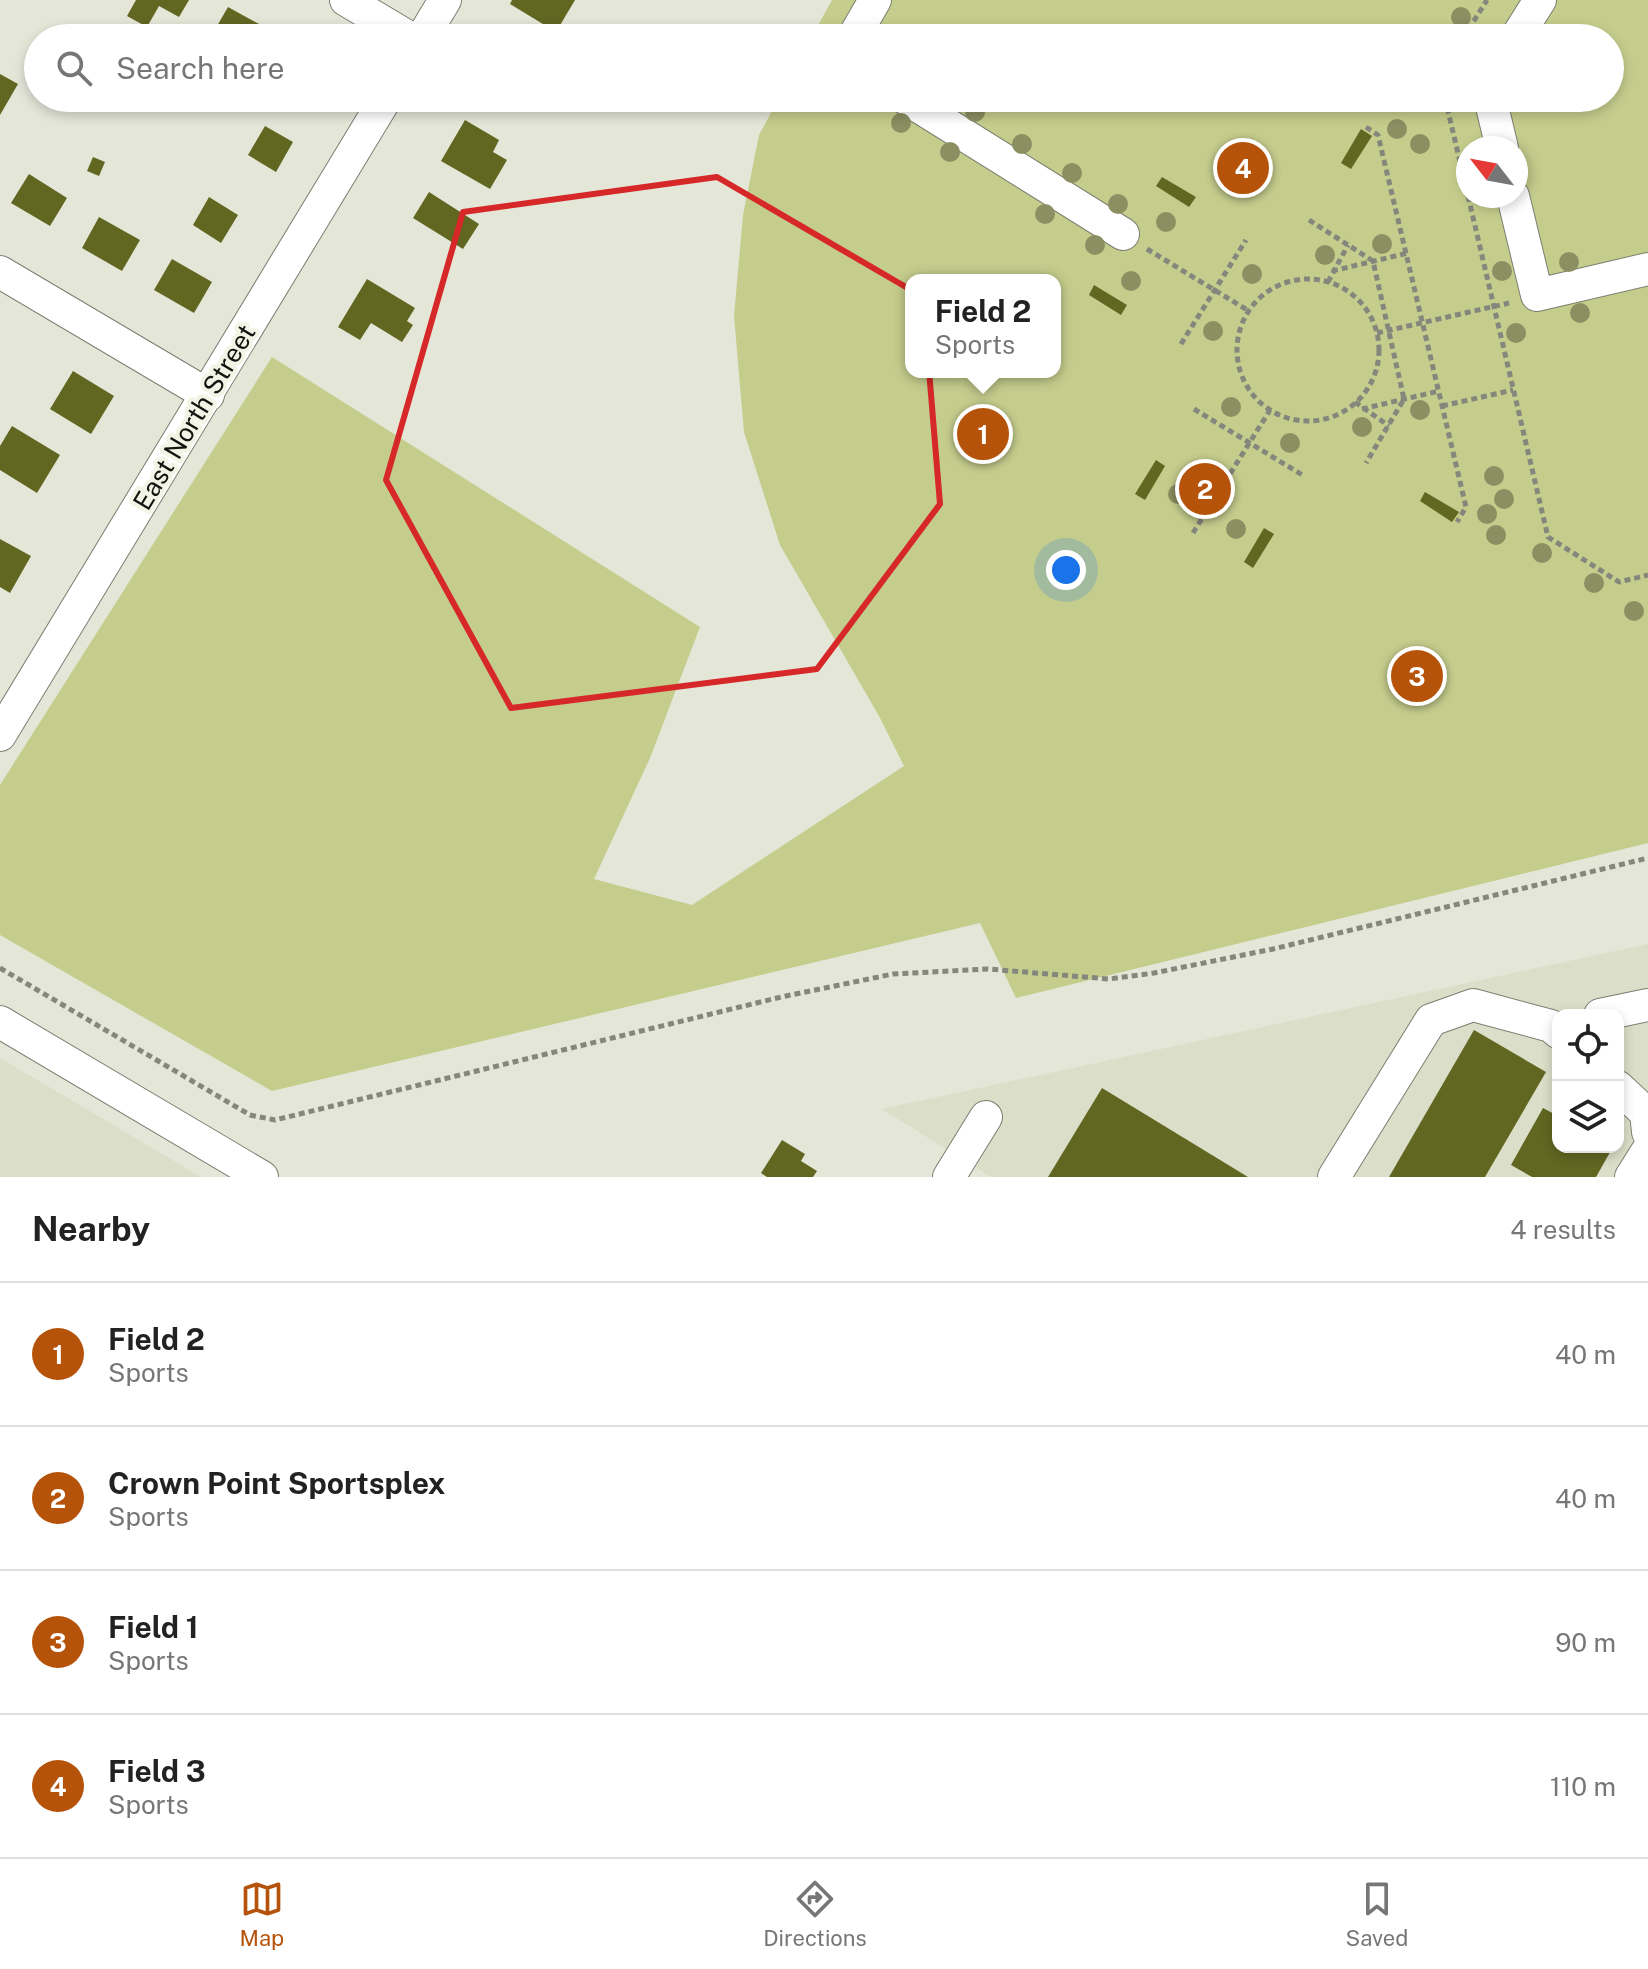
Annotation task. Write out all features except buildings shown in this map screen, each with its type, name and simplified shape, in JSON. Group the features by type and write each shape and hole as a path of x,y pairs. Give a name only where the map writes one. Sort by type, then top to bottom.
{"street":[{"path":"346,0 386,24"},
{"path":"430,24 445,0"},
{"path":"861,24 875,0"},
{"path":"1525,24 1540,0"},
{"name":"East North Street","path":"0,735 378,112"},
{"path":"927,112 1123,234"},
{"path":"1493,112 1499,136"},
{"path":"1516,208 1537,295 1648,269"},
{"path":"0,272 208,395"},
{"path":"1334,1177 1431,1020 1473,1005 1552,1026"},
{"path":"1624,1010 1648,1005"},
{"path":"0,1022 262,1177"},
{"path":"1624,1094 1647,1119"},
{"path":"949,1177 986,1117"},
{"path":"1631,1177 1648,1150"}],"path":[{"path":"1472,24 1487,0"},
{"path":"1448,112 1456,145"},
{"path":"1366,127 1378,135 1408,253 1466,507 1457,522"},
{"path":"1471,208 1548,537 1619,582 1648,575"},
{"path":"1309,220 1373,261 1404,399 1366,463"},
{"path":"1123,234 1249,311"},
{"path":"1181,344 1246,240"},
{"path":"1328,282 1348,245"},
{"path":"1332,271 1408,253"},
{"path":"1307,278 1328,282 1352,293 1363,304 1377,333 1377,366 1372,381 1355,402 1338,414 1309,421 1292,419 1270,410 1253,395 1244,381 1239,366 1239,333 1249,311 1264,294 1277,286 1307,278"},
{"path":"1377,333 1537,295"},
{"path":"1442,406 1513,390"},
{"path":"1362,409 1439,391"},
{"path":"1355,402 1389,426"},
{"path":"1194,409 1304,476"},
{"path":"1193,533 1270,410"},
{"path":"0,968 250,1115 275,1120 781,997 893,974 988,969 1109,979 1154,973 1273,949 1648,858"}],"highlighted area":[{"path":"717,177 923,297 940,504 817,669 511,708 386,480 463,212"}],"shaded area":[{"path":"1648,944 1648,1177 991,1177 882,1109"},
{"path":"0,1058 201,1177 0,1177"}],"green space":[{"path":"832,0 1648,0 1648,843 1016,998 980,923 272,1091 0,935 0,785 272,357 700,627 650,758 594,879 692,905 904,766 879,716 780,545 744,432 734,316 743,215 759,135 771,112 1624,112 1624,24 819,24"}],"place":[{"name":"Field 3","path":"1243,168"},
{"name":"Field 2","path":"983,434"},
{"name":"Crown Point Sportsplex","path":"1205,489"},
{"name":"Field 1","path":"1417,676"}]}
